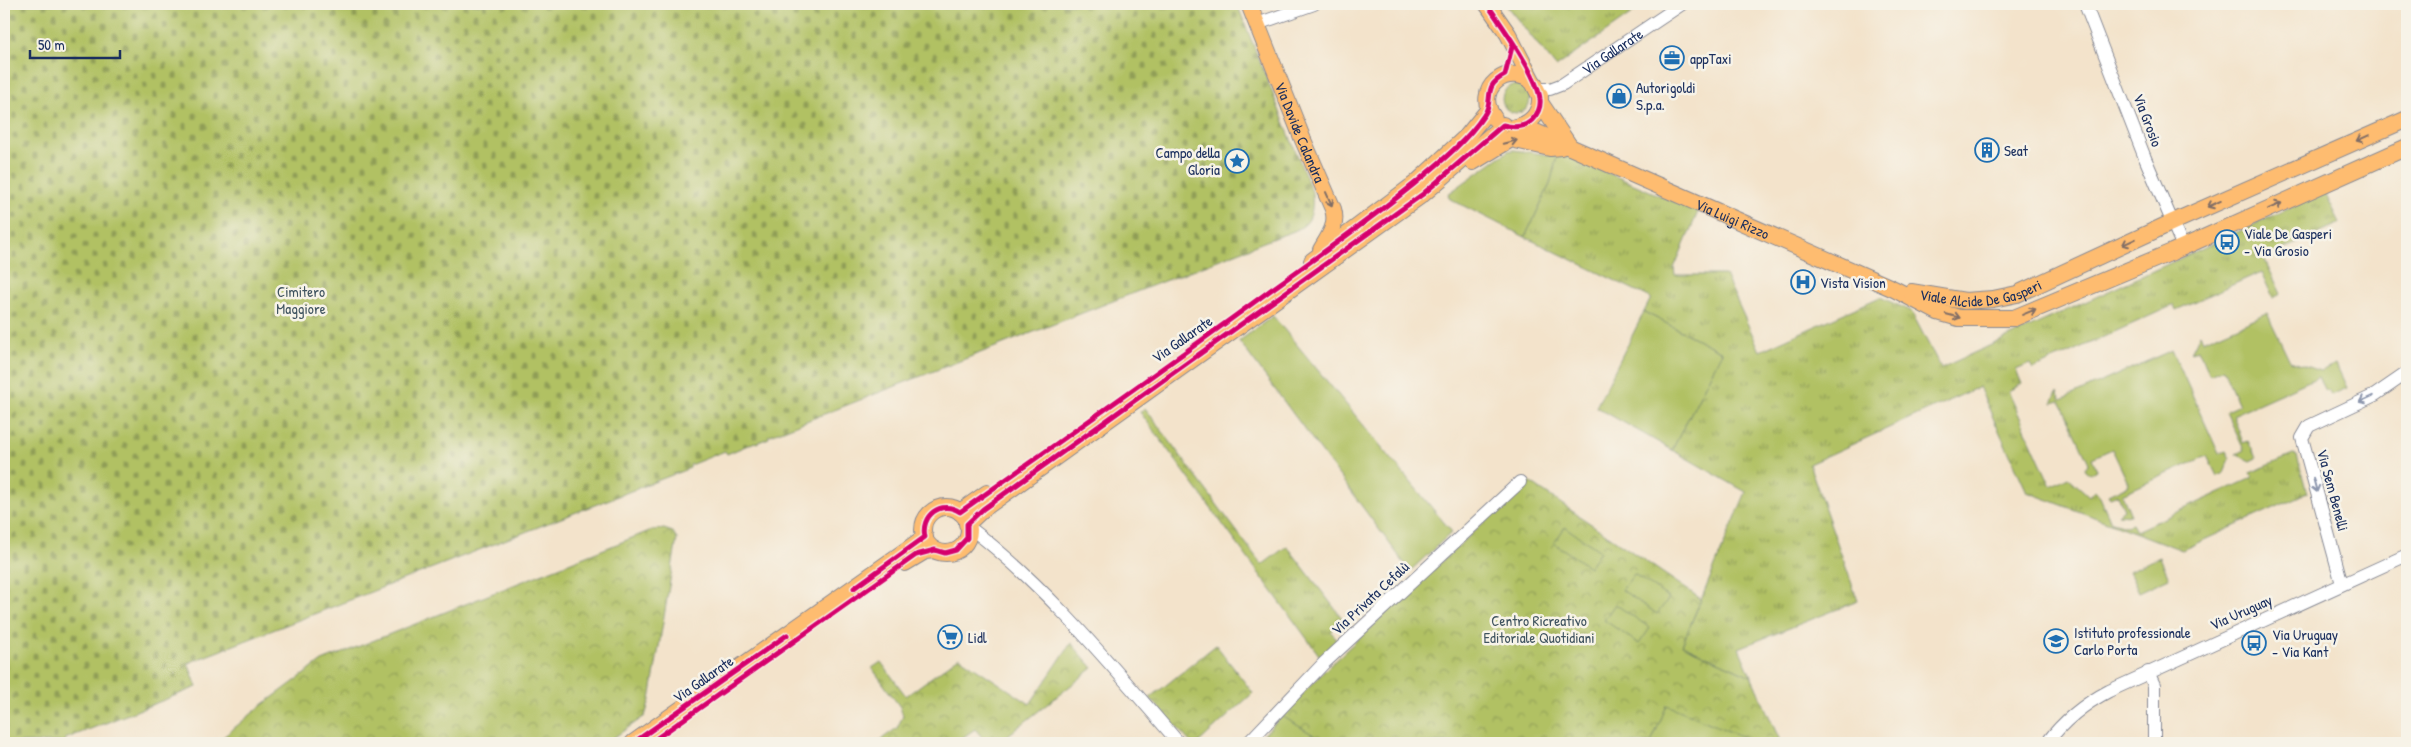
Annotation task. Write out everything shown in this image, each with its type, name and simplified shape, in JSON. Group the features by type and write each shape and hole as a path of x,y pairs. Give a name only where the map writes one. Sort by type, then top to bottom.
{"main road":[{"name":"Via Davide Calandra","path":"1249,4 1336,217 1334,227 1318,256"},
{"path":"1423,194 1511,140 1550,148 1570,147 1512,42 1487,4"},
{"path":"1512,42 1505,75 1521,74 1538,92"},
{"name":"Via Gallarate","path":"965,521 1415,184 1468,135 1488,109 1490,89 1499,78 1505,75"},
{"path":"1488,109 1497,121 1503,125 1522,126 1534,118 1538,92"},
{"name":"Viale Alcide De Gasperi","path":"1894,289 1965,301 1993,299 2017,294 2173,222 2407,119"},
{"name":"Via Gallarate","path":"965,521 1423,194 1503,125"},
{"name":"Via Luigi Rizzo","path":"1522,126 1894,289"},
{"name":"Viale Alcide De Gasperi","path":"1894,289 1938,312 1959,318 2014,318 2183,247 2407,147"},
{"path":"930,543 925,523 933,511 946,507 965,521"},
{"name":"Via Gallarate","path":"930,543 948,553 958,549 966,541 965,521"},
{"name":"Via Gallarate","path":"633,743 930,543"},
{"name":"Via Gallarate","path":"650,743 916,555 930,543"}],"street":[{"path":"1257,24 1314,4"},
{"name":"Via Gallarate","path":"1538,92 1563,84 1682,4"},
{"name":"Via Grosio","path":"2085,4 2145,158 2183,247"},
{"name":"Via Sem Benelli","path":"2342,584 2302,438 2309,426 2374,395 2407,373"},
{"name":"Via Privata Cefalù","path":"1248,743 1324,663 1520,482"},
{"path":"965,521 997,548 1061,613 1179,743"},
{"name":"Via Uruguay","path":"2047,743 2060,726 2086,704 2148,672 2407,555"},
{"path":"2148,672 2154,685 2154,743"}],"green space":[{"name":"Cimitero Maggiore","path":"4,4 1237,4 1312,192 1311,213 1305,225 1292,232 768,436 769,438 727,454 725,451 690,465 690,468 188,663 197,687 65,739 66,742 4,743"},
{"path":"1505,4 1646,4 1556,67"},
{"path":"1516,85 1526,89 1530,99 1526,109 1516,113 1506,109 1502,99 1506,89"},
{"path":"1514,150 1557,156 1550,184 1525,237 1450,199 1448,194 1508,151"},
{"path":"1557,156 1569,156 1698,212 1674,268 1675,275 1725,275 1760,351 1880,297 1911,311 1941,368 2325,192 2340,223 2264,258 2281,294 2273,298 2261,272 2176,310 2174,305 2033,369 2030,364 2016,370 2022,384 2008,391 2051,486 2068,477 2089,496 2094,490 2100,497 2111,522 2126,526 2132,524 2136,531 2252,478 2250,473 2293,455 2297,456 2307,493 2182,550 2027,492 1979,387 1809,464 1858,601 1739,648 1751,676 1682,645 1746,492 1672,450 1722,352 1644,312 1651,298 1525,237 1550,184"},
{"path":"1644,312 1722,352 1672,450 1596,407"},
{"path":"2267,313 2290,361 2320,371 2336,364 2347,388 2331,395 2328,389 2325,391 2318,377 2233,415 2243,443 2248,441 2256,458 2250,461 2236,454 2244,450 2226,411 2239,405 2223,369 2210,375 2198,349 2191,352 2200,334 2203,341"},
{"path":"1273,316 1452,532 1410,571 1239,341"},
{"path":"2172,350 2219,454 2226,451 2230,459 2224,473 2217,476 2207,456 2122,494 2131,515 2118,514 2124,509 2118,495 2110,498 2108,495 2129,485 2112,449 2092,458 2097,470 2090,474 2084,469 2089,463 2060,401 2052,403 2057,392 2061,400"},
{"path":"1145,408 1262,565 1287,546 1342,618 1331,632 1340,642 1322,659 1140,412"},
{"name":"Centro Ricreativo Editoriale Quotidiani","path":"1528,481 1701,599 1682,645 1751,676 1781,743 1256,743 1327,668"},
{"path":"1565,527 1600,551 1589,567 1554,543"},
{"path":"664,529 673,532 677,539 650,700 645,716 606,743 216,743 261,706 322,661 652,530"},
{"path":"2160,557 2169,578 2139,592 2129,571"},
{"path":"1634,574 1669,598 1657,614 1622,590"},
{"path":"1615,604 1650,628 1639,644 1604,620"},
{"path":"1071,643 1093,668 1000,743 987,743 975,729 955,743 880,743 879,741 897,728 903,716 900,707 872,668 881,662 906,696 959,657 1030,704"},
{"path":"1216,645 1253,693 1198,743 1191,743 1150,698"},
{"path":"1667,705 1757,743 1651,743"},
{"path":"1282,716 1327,743 1256,743"}],"cycle path":[{"path":"650,743 916,555 935,550 945,553 956,550 967,538 967,524 983,509 1423,194 1503,125 1519,127 1526,125 1532,120 1540,105 1538,89 1518,50 1487,4"},
{"path":"854,588 925,537 924,529 926,522 934,512 946,507 960,512 1153,375 1414,184 1461,143 1477,125 1489,104 1493,84 1505,75 1513,43"},
{"path":"633,743 787,635"}],"place":[{"name":"appTaxi","path":"1672,58"},
{"name":"Autorigoldi S.p.a.","path":"1619,96"},
{"name":"Seat","path":"1987,150"},
{"name":"Campo della Gloria","path":"1237,161"},
{"name":"Viale De Gasperi - Via Grosio","path":"2227,242"},
{"name":"Vista Vision","path":"1803,282"},
{"name":"Lidl","path":"950,637"},
{"name":"Istituto professionale Carlo Porta","path":"2056,641"},
{"name":"Via Uruguay - Via Kant","path":"2254,643"}]}
